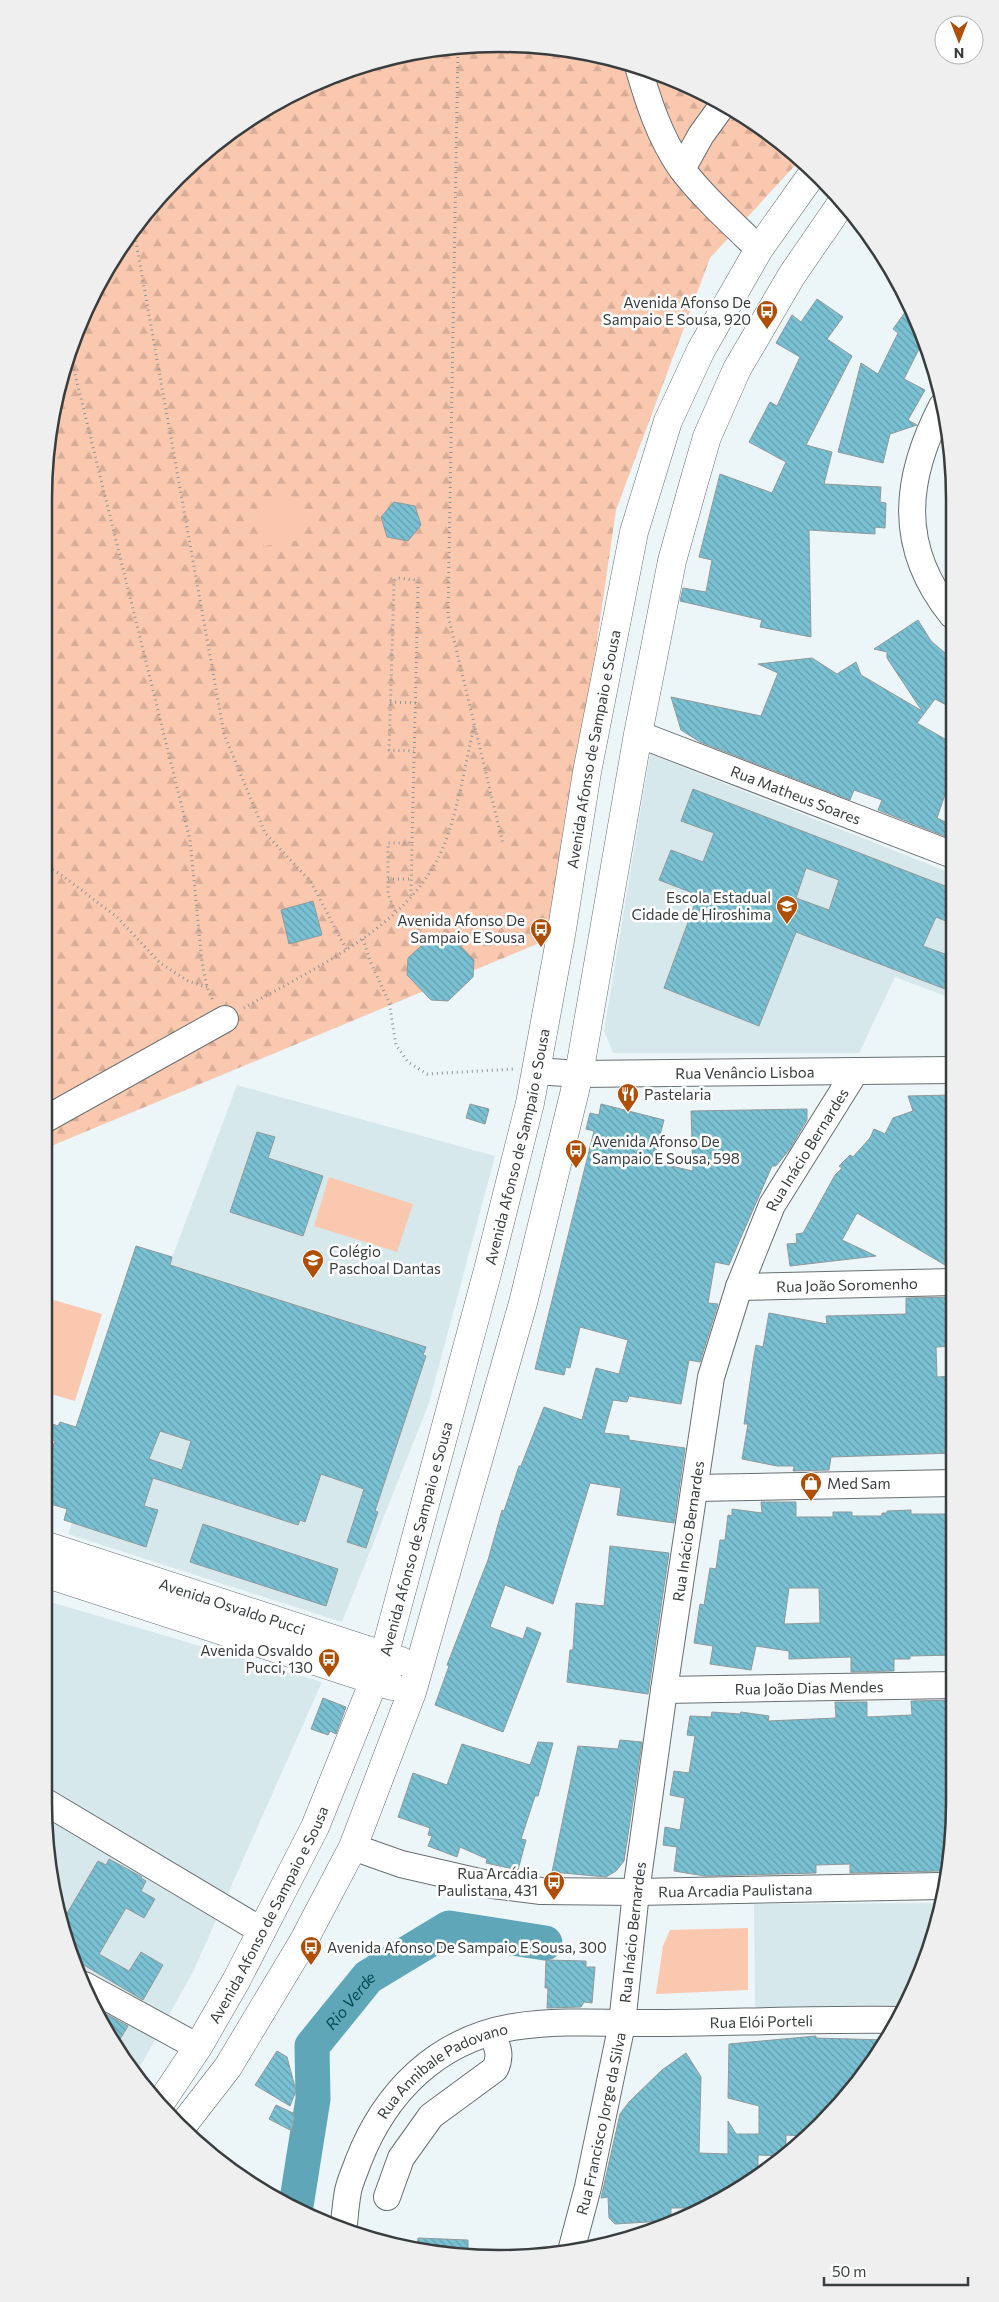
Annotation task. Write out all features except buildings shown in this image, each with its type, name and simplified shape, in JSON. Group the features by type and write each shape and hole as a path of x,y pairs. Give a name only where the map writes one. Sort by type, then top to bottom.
{"main road":[{"name":"Avenida Afonso de Sampaio e Sousa","path":"164,2098 198,2047 262,1931 315,1826 379,1668 488,1270 536,1071 587,772 634,532 668,421 701,350 759,248 810,178"},
{"path":"186,2121 228,2067 303,1942 353,1847 416,1679 523,1303 579,1074 638,734 672,561 707,438 737,369 792,275 838,207"},
{"name":"Avenida Osvaldo Pucci","path":"52,1548 379,1668"},
{"name":"Avenida Osvaldo Pucci","path":"52,1575 416,1679"},
{"path":"198,2047 228,2067"}],"street":[{"path":"641,76 662,136 682,168 734,226 759,248"},
{"path":"682,168 701,135 719,110"},
{"path":"938,413 927,436 915,480 911,517 915,544 926,571 946,608"},
{"name":"Rua Matheus Soares","path":"638,734 946,854"},
{"path":"52,1116 225,1019"},
{"name":"Rua Venâncio Lisboa","path":"536,1071 579,1074 946,1070"},
{"name":"Rua Inácio Bernardes","path":"622,2024 636,1892 711,1377 739,1287 772,1206 855,1072"},
{"name":"Rua João Soromenho","path":"739,1287 946,1282"},
{"path":"696,1488 946,1483"},
{"name":"Rua João Dias Mendes","path":"664,1690 946,1685"},
{"path":"52,1806 262,1931"},
{"name":"Rua Arcadia Paulistana","path":"353,1847 401,1864 492,1886 541,1891 636,1892 939,1886"},
{"path":"95,1991 198,2047"},
{"name":"Rua Elói Porteli","path":"622,2024 890,2020"},
{"name":"Rua Annibale Padovano","path":"344,2221 348,2189 367,2138 394,2096 415,2073 437,2056 463,2043 512,2028 556,2022 622,2024"},
{"name":"Rua Francisco Jorge da Silva","path":"573,2243 588,2187 622,2024"},
{"path":"387,2197 401,2158 431,2116 495,2069 499,2061 499,2052 492,2033"}],"path":[{"path":"458,54 448,615 503,844"},
{"path":"136,240 224,734 264,833 311,882 346,949"},
{"path":"73,366 190,840 202,963 207,987 225,1019 363,939 411,897 436,863 451,823 474,726"},
{"path":"411,897 418,582 398,578 395,580 394,585 389,750 414,751"},
{"path":"390,702 416,703"},
{"path":"395,911 388,894 388,843 412,842"},
{"path":"52,870 117,917 160,963 188,981 207,987"},
{"path":"388,878 411,878"},
{"path":"363,939 370,961 389,1002 396,1044 408,1062 427,1074 513,1069 536,1071"}],"shaded area":[{"name":"Escola Estadual Cidade de Hiroshima","path":"650,754 946,871 946,996 895,977 859,1053 613,1053 604,1031"},
{"name":"Colégio Paschoal Dantas","path":"237,1085 495,1156 429,1403 342,1622 68,1534"},
{"path":"52,1602 322,1682 193,1972 140,2067 112,2026 87,1974 76,1946 61,1890 53,1832 52,1802"},
{"path":"935,1903 923,1946 896,2007 755,2008 754,1904"}],"green space":[{"path":"470,53 529,53 587,61 643,76 723,112 772,145 796,165 710,258 616,510 554,937 52,1146 52,500 56,441 61,412 76,356 99,302 112,276 128,251 163,205 205,163 227,145 276,112 328,87 384,68 441,56"},
{"path":"298,497 305,539 264,546 257,504"},
{"path":"329,1177 413,1204 397,1252 314,1226"},
{"path":"52,1299 102,1314 75,1401 52,1394"},
{"path":"748,1928 748,1990 656,1994 663,1946 670,1930"}],"waterway":[{"name":"Rio Verde","path":"297,2200 313,2099 312,2046 368,1977 449,1928 545,1943"}],"place":[{"name":"Avenida Afonso De Sampaio E Sousa, 920","path":"767,330"},
{"name":"Escola Estadual Cidade de Hiroshima","path":"787,925"},
{"name":"Avenida Afonso De Sampaio E Sousa","path":"541,948"},
{"name":"Pastelaria","path":"628,1113"},
{"name":"Avenida Afonso De Sampaio E Sousa, 598","path":"576,1169"},
{"name":"Colégio Paschoal Dantas","path":"313,1279"},
{"name":"Med Sam","path":"811,1502"},
{"name":"Avenida Osvaldo Pucci, 130","path":"329,1678"},
{"name":"Rua Arcádia Paulistana, 431","path":"554,1901"},
{"name":"Avenida Afonso De Sampaio E Sousa, 300","path":"311,1966"}]}
